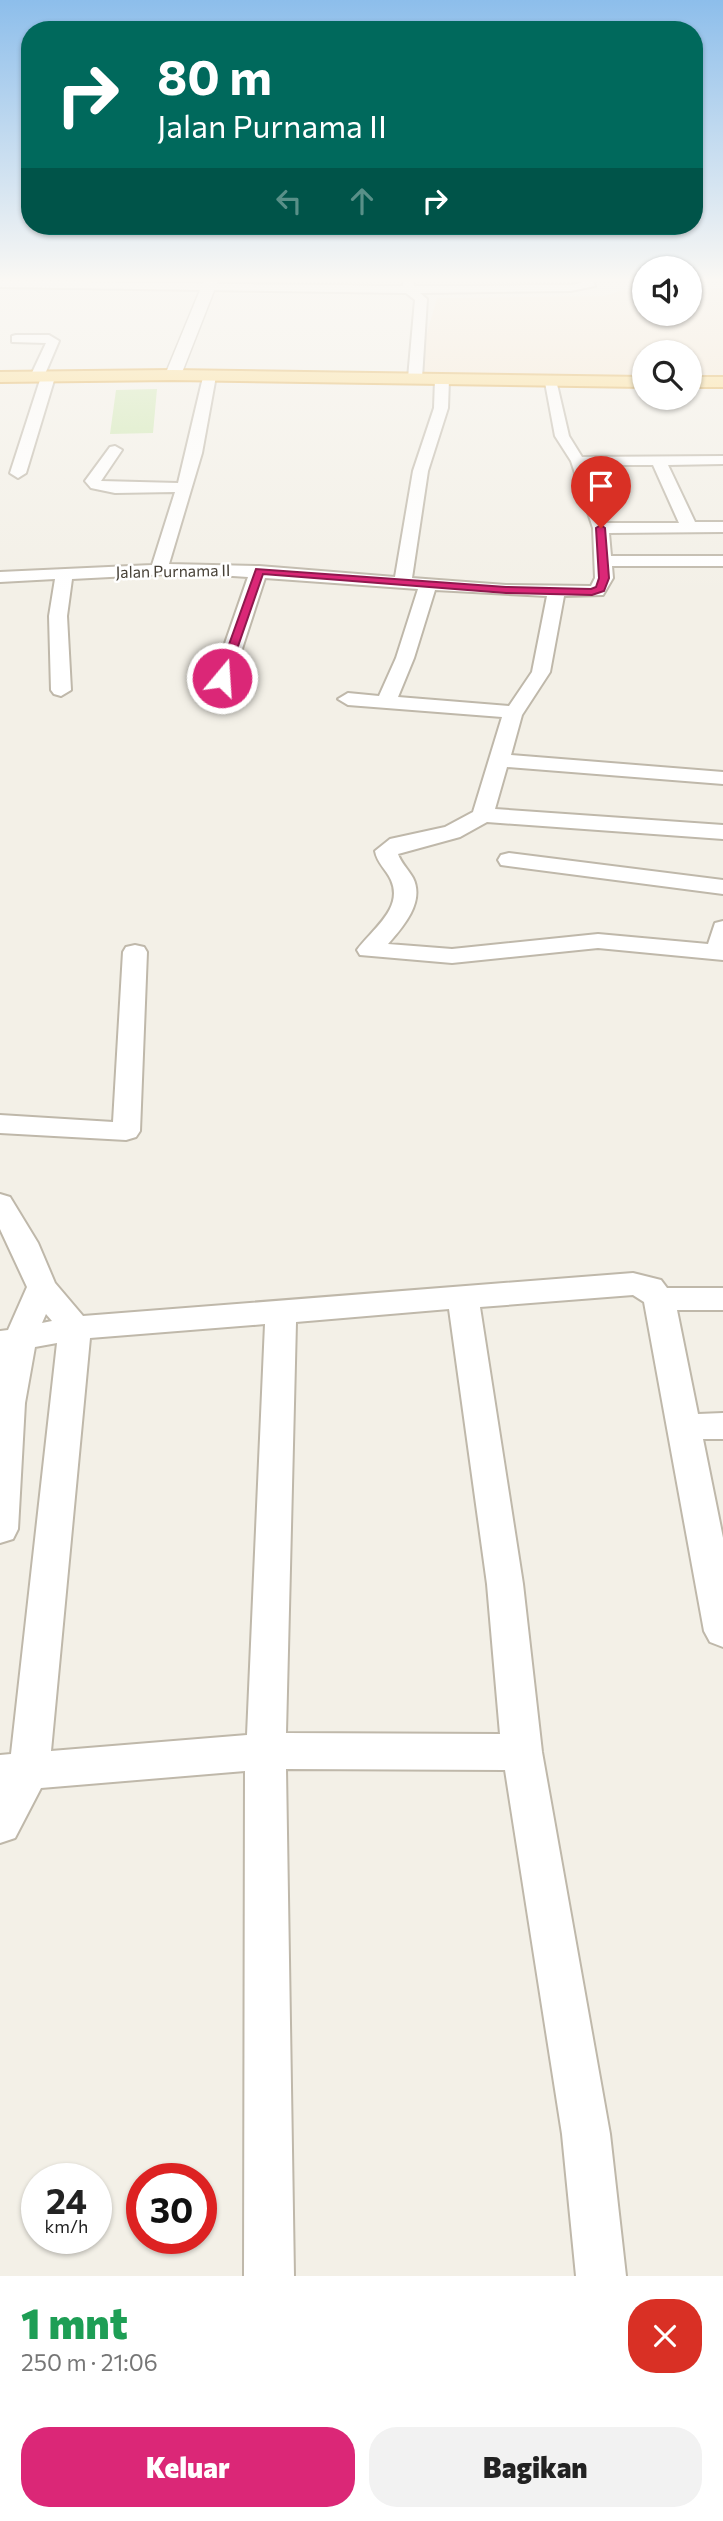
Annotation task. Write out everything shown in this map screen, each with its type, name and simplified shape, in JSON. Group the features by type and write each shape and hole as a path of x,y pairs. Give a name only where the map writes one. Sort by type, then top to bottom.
{"street":[{"path":"18,473 40,384"},
{"path":"159,569 186,487 207,384"},
{"path":"403,582 413,537 418,484 439,421 444,395 443,384"},
{"name":"Jalan Purnama II","path":"0,577 159,569 259,571 556,592 585,593 601,589 604,578 601,528 578,461 562,436 550,384"},
{"path":"115,450 93,481 96,485 115,488 186,487"},
{"path":"578,461 723,460"},
{"path":"659,461 690,527"},
{"path":"601,528 723,527"},
{"path":"603,561 723,561"},
{"path":"215,701 259,571"},
{"path":"61,690 58,617 64,574"},
{"path":"386,702 405,658 428,584"},
{"path":"483,815 513,712 541,672 556,592"},
{"path":"348,699 513,712"},
{"path":"499,761 723,778"},
{"path":"723,832 483,815 452,832 398,844 386,851 389,862 402,879 405,893 402,907 369,950 452,956 598,941 721,953 723,928"},
{"path":"509,860 723,887"},
{"path":"0,1125 126,1131 135,952"},
{"path":"0,1204 23,1243 42,1287 75,1328 14,1772 0,1824"},
{"path":"10,1340 75,1328 633,1284 650,1288 659,1299 683,1427 718,1581 723,1631"},
{"path":"0,1529 10,1340 42,1287"},
{"path":"463,1298 505,1584 522,1752 586,2134 601,2276"},
{"path":"659,1299 723,1299"},
{"path":"269,2276 264,1811 281,1313"},
{"path":"683,1427 723,1426"},
{"path":"14,1772 267,1751 522,1752"}],"green space":[{"path":"157,389 153,433 110,434 116,390"}],"route":[{"path":"222,678 259,571 506,590 585,593 597,591 603,585 601,528"}]}
